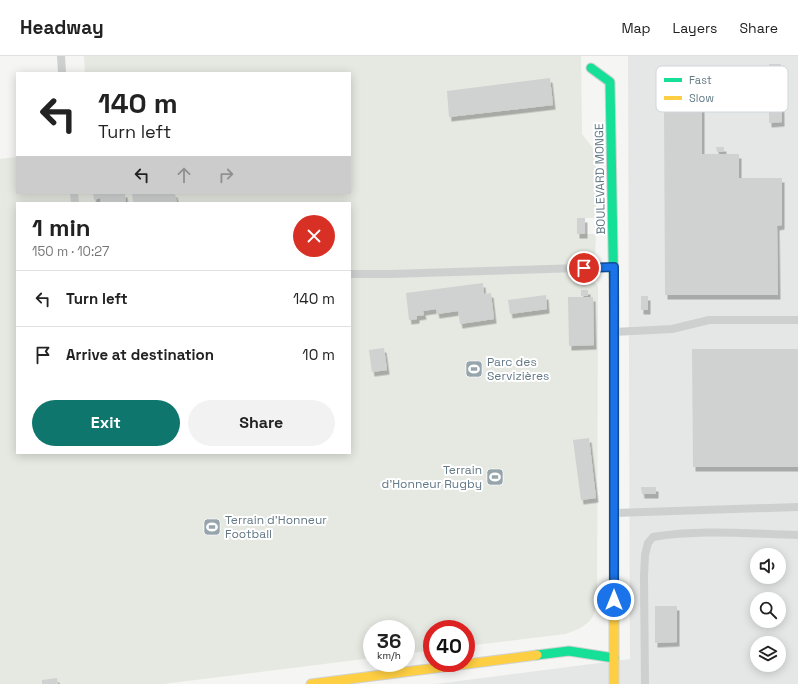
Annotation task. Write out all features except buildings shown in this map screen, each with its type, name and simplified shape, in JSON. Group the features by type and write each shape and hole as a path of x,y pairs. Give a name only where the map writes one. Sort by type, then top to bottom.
{"street":[{"name":"BOULEVARD MONGE","path":"591,68 610,82 613,164 614,267 614,684"},
{"path":"311,684 569,651 614,658"}],"lane":[{"path":"61,56 62,72"},
{"path":"351,274 614,267"},
{"path":"614,332 672,329 709,320 798,320"},
{"path":"614,513 798,507"},
{"path":"645,684 644,555 648,543 653,537 670,534 696,533 798,535"}],"shaded area":[{"name":"Parc des Servizières","path":"84,56 581,56 582,134 596,152 596,218 578,218 577,234 596,234 595,256 588,260 588,278 593,280 598,286 597,603 596,610 587,624 565,634 475,645 475,620 423,620 423,651 415,653 415,620 363,620 363,659 163,684 0,684 0,159 16,157 16,194 351,194 351,72 85,72"},
{"path":"798,56 798,684 435,684 630,659 628,57"}],"traffic: fast":[{"path":"591,68 610,82 614,308 614,604"},
{"path":"537,655 569,651 614,658"}],"traffic: slow":[{"path":"614,604 614,684"},
{"path":"311,684 537,655"}],"place":[{"name":"Parc des Servizières","path":"474,369"},
{"name":"Terrain d'Honneur Rugby","path":"495,477"},
{"name":"Terrain d'Honneur Football","path":"212,527"}],"route":[{"path":"584,268 614,267 614,600"}]}
